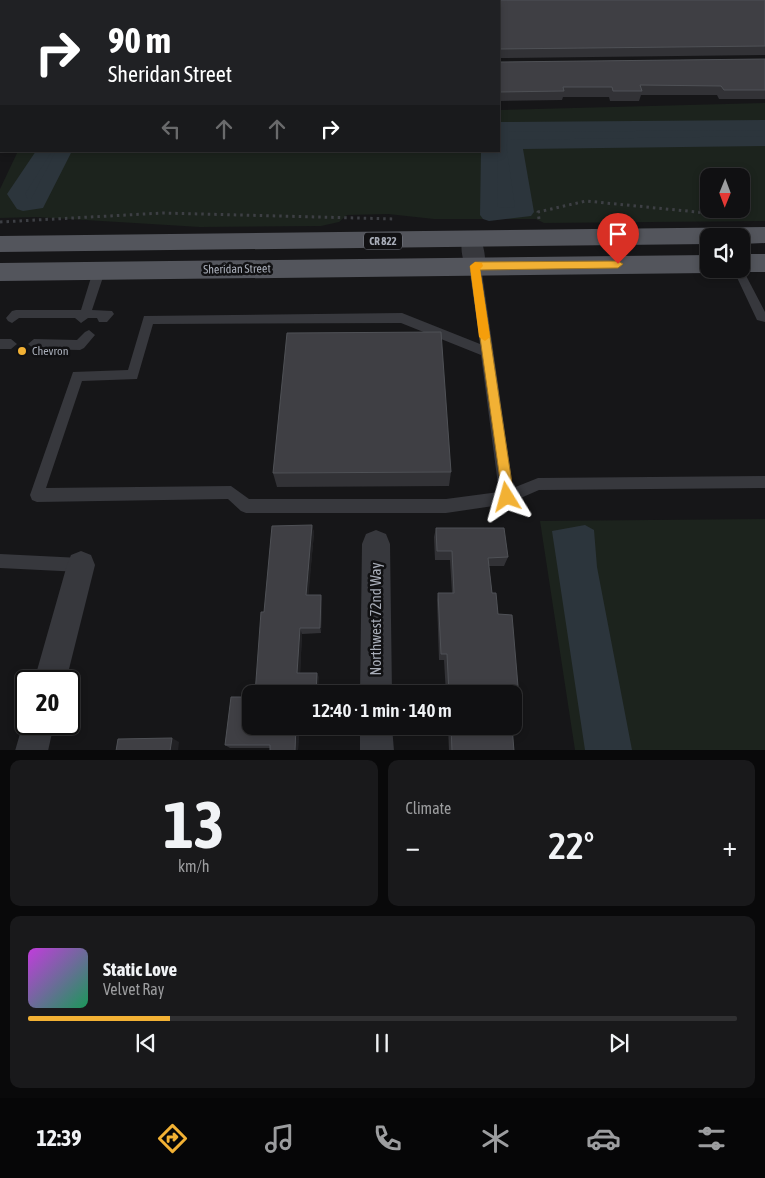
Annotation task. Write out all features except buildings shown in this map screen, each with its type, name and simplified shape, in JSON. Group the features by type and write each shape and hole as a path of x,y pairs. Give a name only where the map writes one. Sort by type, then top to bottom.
{"main road":[{"name":"CR 822","path":"0,244 471,240 765,235"},
{"path":"750,263 765,263"},
{"name":"Sheridan Street","path":"0,272 700,264"}],"street":[{"path":"471,240 475,266"},
{"name":"Northwest 72nd Way","path":"376,544 376,685"},
{"path":"53,670 81,565"},
{"path":"31,750 35,735"},
{"path":"376,735 376,750"}],"lane":[{"path":"475,266 507,497"},
{"path":"83,316 99,271"},
{"path":"743,278 761,317 765,317"},
{"path":"12,318 16,314 35,316 108,314 103,319"},
{"path":"487,352 402,318 148,319 133,375 77,376 37,495 231,492 246,506 446,506 507,497 538,484 765,482"},
{"path":"56,345 66,334"},
{"path":"42,335 34,344 80,345 89,335"},
{"path":"0,561 81,565"}],"path":[{"path":"540,222 538,212 586,202 700,213"},
{"path":"0,222 163,213 400,220"}],"shaded area":[{"path":"765,103 765,221 544,223 536,219 434,219 388,214 347,215 339,222 321,226 200,227 36,217 0,218 0,189 18,152 500,152 500,110"},
{"path":"765,125 765,141 515,144 525,212 489,215 489,152 500,152 500,127"},
{"path":"43,152 63,152 37,204 23,205 16,194"},
{"path":"765,519 765,750 575,750 540,521"},
{"path":"585,525 594,530 597,567 632,750 585,750 552,531"}],"waterway":[{"path":"500,127 765,125"},
{"path":"489,152 489,215 525,212 514,144 765,141"},
{"path":"43,152 16,194 23,205 37,204 63,152"}],"slow traffic":[{"path":"478,266 475,266 485,337"}],"place":[{"name":"Chevron","path":"22,351"}],"route":[{"path":"507,497 475,266 618,264"}]}
